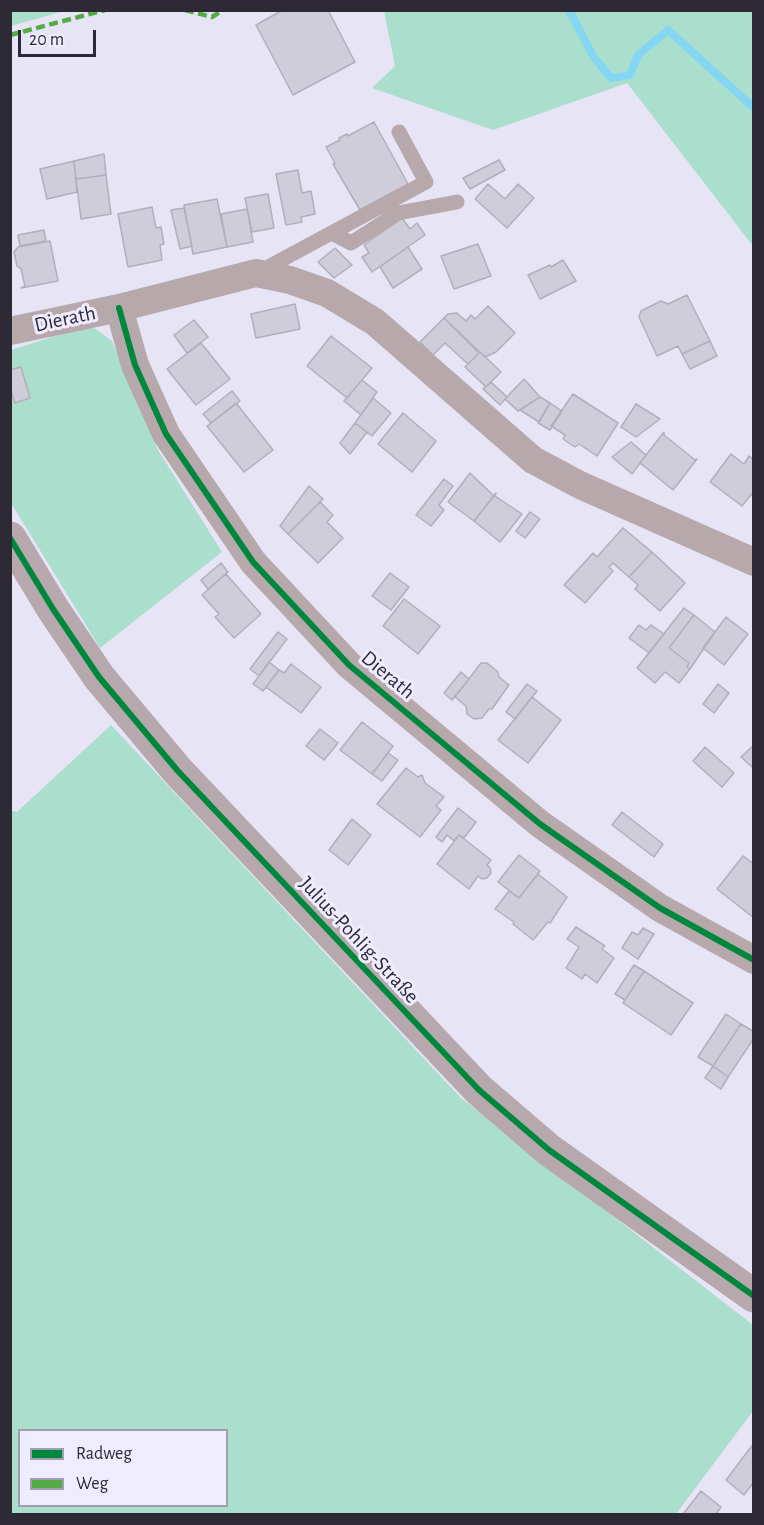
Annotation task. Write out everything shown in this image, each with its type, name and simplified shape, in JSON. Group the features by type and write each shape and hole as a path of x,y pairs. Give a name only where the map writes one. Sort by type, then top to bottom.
{"street":[{"name":"Dierath","path":"10,331 119,308 256,273 290,280 327,293 375,322 533,460 580,485 753,562"},
{"name":"Dierath","path":"119,308 135,365 166,434 253,562 349,665 540,824 660,908 753,960"},
{"name":"Julius-Pohlig-Straße","path":"10,538 53,609 99,676 177,770 479,1090 549,1150 753,1296"}],"lane":[{"path":"256,273 426,182 399,132"},
{"path":"332,233 351,243 398,213 457,202"}],"green space":[{"path":"11,10 64,10 64,11 11,26"},
{"path":"384,11 753,11 753,246 627,83 493,130 372,88 395,66"},
{"path":"90,325 112,341 158,450 222,552 100,648 11,503 11,350"},
{"path":"111,725 461,1098 753,1325 753,1411 676,1514 11,1514 10,810 17,812"}],"building":[{"path":"283,10 328,10 355,62 293,95 256,25"},
{"path":"374,122 408,184 360,210 333,164 335,163 326,147 340,140 339,138 347,134 348,136"},
{"path":"104,154 106,175 76,179 74,161"},
{"path":"499,160 505,170 470,189 463,178"},
{"path":"74,161 77,192 47,199 40,169"},
{"path":"298,170 302,193 311,191 315,214 301,217 302,222 286,225 276,174"},
{"path":"106,175 111,214 81,219 76,179"},
{"path":"488,184 505,199 518,184 534,198 507,228 475,199"},
{"path":"268,194 274,228 252,232 245,198"},
{"path":"217,199 227,247 193,254 184,205"},
{"path":"152,207 156,228 161,227 164,244 160,245 162,260 128,267 118,214"},
{"path":"184,208 192,246 180,249 171,210"},
{"path":"247,209 253,242 227,247 221,214"},
{"path":"402,218 410,229 417,223 425,235 372,272 362,257 369,253 364,245"},
{"path":"44,230 46,241 20,246 18,235"},
{"path":"50,241 58,281 21,288 25,286 14,252 18,247"},
{"path":"478,244 491,276 454,289 441,256"},
{"path":"408,247 422,269 393,288 380,267"},
{"path":"335,248 352,265 334,278 318,262"},
{"path":"563,260 576,281 540,299 528,275"},
{"path":"687,295 710,341 682,354 678,346 657,356 639,317 641,311 661,301 668,304"},
{"path":"295,304 300,329 256,338 251,314"},
{"path":"488,306 515,333 496,352 485,357 444,318 448,314 457,313 466,321 471,315 475,319"},
{"path":"444,318 479,353 468,364 445,343 433,355 420,342"},
{"path":"194,320 208,337 187,353 174,335"},
{"path":"331,336 372,368 347,398 307,366"},
{"path":"710,341 717,356 690,369 682,354"},
{"path":"201,343 230,379 196,405 167,369"},
{"path":"480,352 501,372 486,387 465,367"},
{"path":"21,367 30,398 15,403 10,388 10,370"},
{"path":"524,379 540,397 518,411 505,399"},
{"path":"362,380 377,392 361,415 344,401"},
{"path":"491,382 507,397 500,405 483,389"},
{"path":"232,391 240,401 211,423 203,414"},
{"path":"573,394 618,423 597,456 579,444 575,447 563,439 565,435 551,426"},
{"path":"540,397 550,403 539,422 520,410"},
{"path":"373,398 391,413 372,436 355,423"},
{"path":"236,403 273,450 244,472 207,426"},
{"path":"550,403 562,411 550,430 538,423"},
{"path":"636,404 660,419 636,437 621,427"},
{"path":"403,413 436,441 412,472 378,444"},
{"path":"355,423 367,432 350,454 340,443"},
{"path":"664,432 664,435 695,460 697,459 673,490 640,463"},
{"path":"631,442 646,455 632,474 612,457"},
{"path":"731,454 744,464 749,456 754,460 754,491 742,506 710,482"},
{"path":"470,473 494,496 474,521 448,502"},
{"path":"444,479 453,486 439,505 444,510 431,526 416,515"},
{"path":"309,486 323,499 288,534 280,526"},
{"path":"496,493 495,496 522,514 500,542 474,521"},
{"path":"320,502 333,515 327,522 343,538 318,563 288,534"},
{"path":"530,512 540,519 525,538 516,531"},
{"path":"623,528 652,552 629,577 613,563 609,567 613,571 585,603 564,585 593,553 597,557"},
{"path":"652,552 685,583 660,611 635,589 638,585 629,577"},
{"path":"221,563 228,572 208,589 201,580"},
{"path":"390,573 409,587 391,610 372,596"},
{"path":"226,574 261,614 234,638 215,617 219,614 202,595"},
{"path":"404,599 440,626 418,654 383,626"},
{"path":"684,608 694,615 669,648 689,663 687,667 690,669 679,683 665,672 655,683 637,668"},
{"path":"694,615 715,632 690,669 687,667 689,663 669,648"},
{"path":"726,617 748,634 724,665 703,648"},
{"path":"639,625 646,630 651,625 664,634 649,653 629,638"},
{"path":"278,632 287,639 259,676 250,669"},
{"path":"269,662 279,670 263,691 253,684"},
{"path":"481,663 487,663 509,685 492,709 489,709 482,718 474,719 467,714 466,706 455,697"},
{"path":"291,664 321,687 301,713 266,687 279,670 284,673"},
{"path":"461,672 469,679 452,700 444,693"},
{"path":"527,684 537,691 515,719 506,712"},
{"path":"718,684 729,693 714,713 703,704"},
{"path":"532,697 561,720 528,763 498,740"},
{"path":"362,722 393,746 372,774 340,750"},
{"path":"320,729 338,743 324,760 306,746"},
{"path":"754,745 754,766 752,767 741,757"},
{"path":"705,747 734,773 722,787 693,761"},
{"path":"388,753 398,760 382,781 372,774"},
{"path":"406,768 418,777 422,775 425,783 444,797 436,806 441,810 420,837 377,804"},
{"path":"458,808 476,822 464,838 459,835 454,841 447,835 442,842 436,837"},
{"path":"622,812 663,844 654,857 612,825"},
{"path":"352,819 371,835 348,865 329,850"},
{"path":"459,835 491,860 487,865 491,873 487,878 482,879 478,876 469,889 437,864"},
{"path":"519,855 540,871 519,898 498,882"},
{"path":"743,856 754,864 754,918 717,889"},
{"path":"538,874 567,897 550,923 548,922 533,940 513,924 514,922 495,909 509,891 519,898"},
{"path":"576,927 605,946 602,949 614,958 597,983 585,974 582,979 566,968 579,947 567,939"},
{"path":"643,928 654,934 638,959 622,948 632,932 638,935"},
{"path":"634,965 644,971 625,1000 615,994"},
{"path":"644,971 693,1003 671,1035 623,1003"},
{"path":"726,1014 741,1024 713,1066 698,1057"},
{"path":"741,1024 754,1032 754,1038 728,1077 713,1066"},
{"path":"713,1066 728,1077 721,1089 705,1078"},
{"path":"754,1443 754,1482 744,1495 726,1480"},
{"path":"701,1491 721,1507 716,1514 683,1514"}],"waterway":[{"path":"569,10 593,56 611,78 630,75 638,55 668,30 754,108"}],"marked path":[{"path":"10,35 105,10"},
{"path":"185,10 212,17 223,10"}],"cycle path":[{"path":"119,308 135,365 166,434 253,562 349,665 540,824 660,908 754,960"},
{"path":"10,538 53,609 99,677 177,770 479,1090 549,1150 754,1296"}]}
